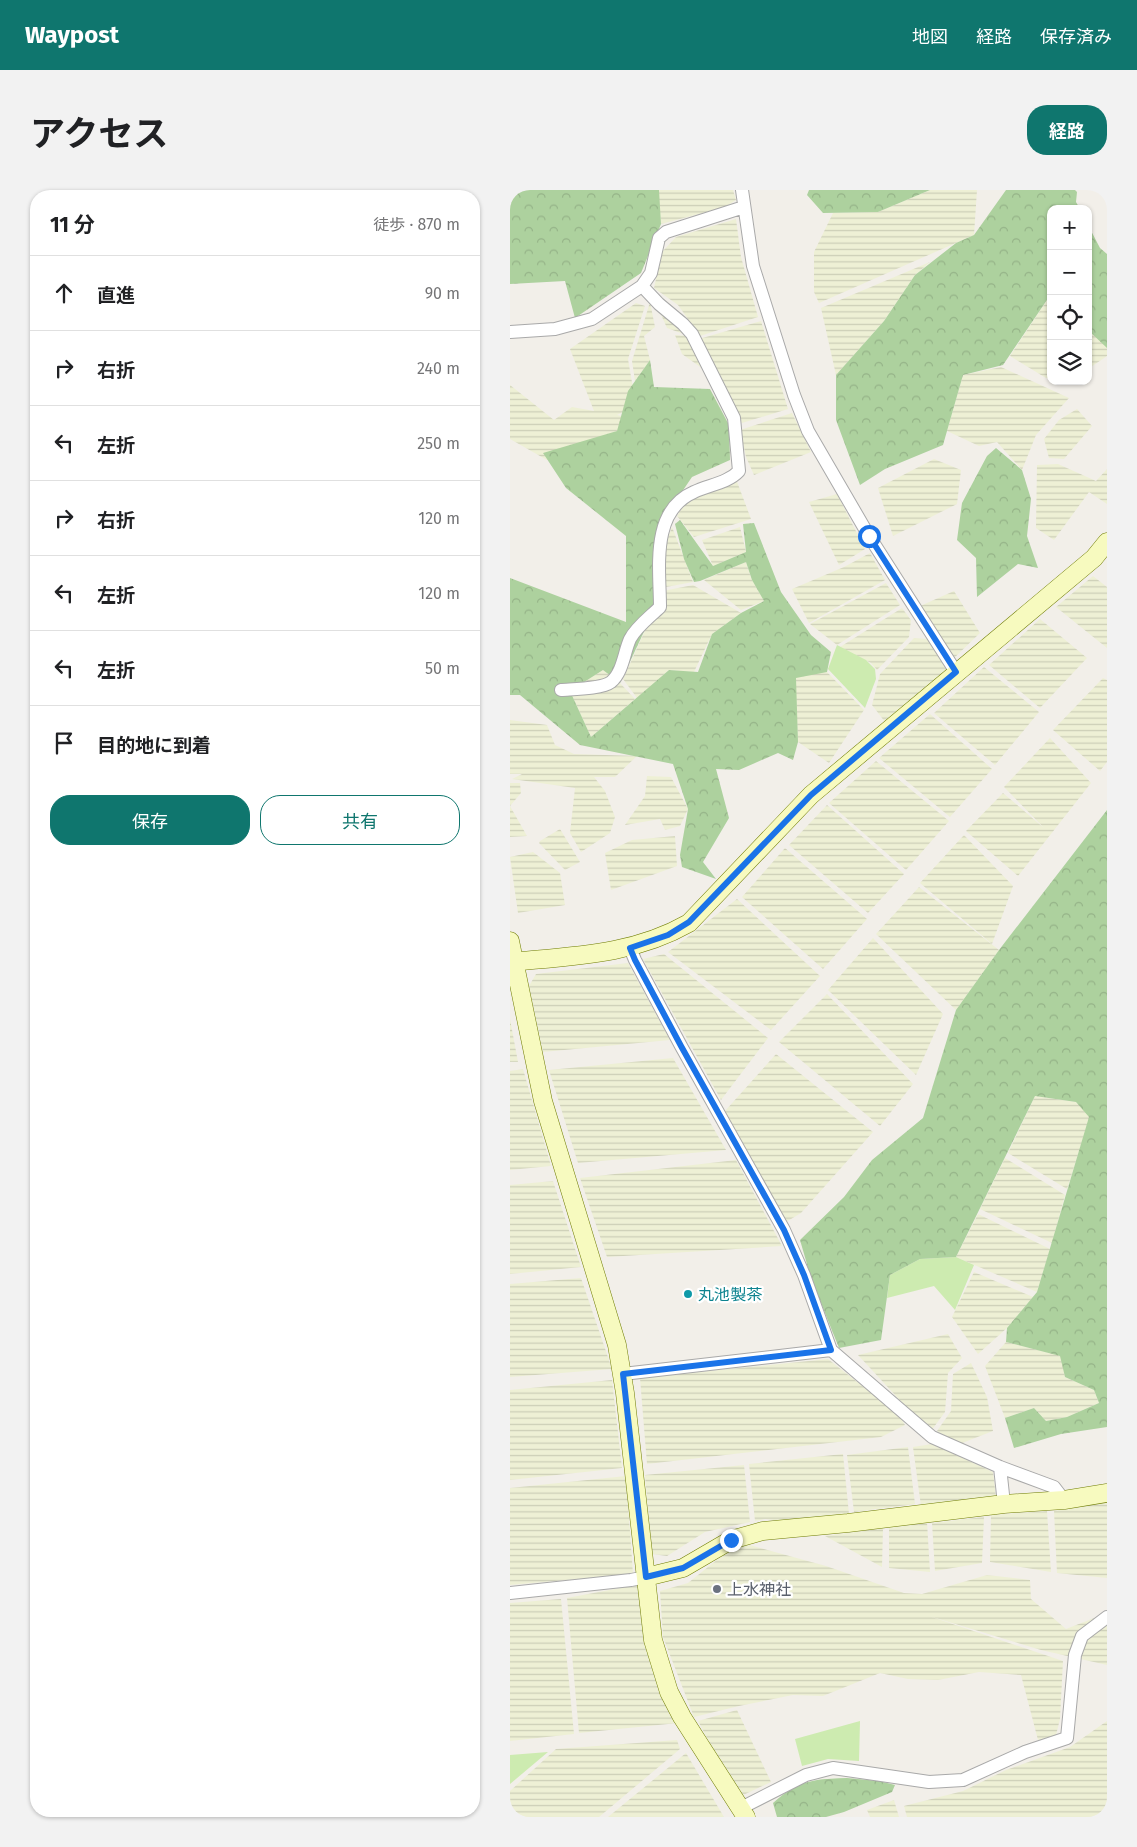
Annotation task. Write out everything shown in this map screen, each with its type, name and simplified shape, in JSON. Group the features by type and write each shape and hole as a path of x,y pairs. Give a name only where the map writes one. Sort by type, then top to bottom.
{"street":[{"path":"742,190 753,266 794,395 808,431 869,536 956,672"},
{"path":"510,332 555,330 592,319 642,286 650,273 659,238 666,232 744,207"},
{"path":"561,690 595,687 610,683 618,673 631,637 660,607 659,551 662,534 673,508 691,493 733,477 739,471 734,418 692,334 642,286"},
{"path":"512,962 630,948 668,935 689,922 811,795 1094,558 1107,542"},
{"path":"510,942 512,962 543,1101 617,1345 623,1374 653,1640 669,1692 682,1717 743,1813 806,1775 833,1768 929,1782 964,1780 1024,1752 1067,1738 1075,1655 1082,1636 1107,1616"},
{"path":"630,948 681,1046 784,1230 804,1275 831,1350 932,1437 1000,1467 1054,1487 1064,1500"},
{"path":"623,1374 831,1350"},
{"path":"1000,1467 1004,1504"},
{"path":"510,1593 631,1580 683,1568 731,1540 763,1531 848,1523 1004,1504 1064,1500 1107,1493"}],"green space":[{"path":"510,190 659,190 661,224 641,273 575,318 565,281 510,284"},
{"path":"658,190 733,190 736,200 725,207 661,224"},
{"path":"809,190 930,190 878,212 823,213 807,195"},
{"path":"930,190 977,190 974,235 819,303 814,292 814,252 833,213 878,212"},
{"path":"1006,190 1075,190 1077,192 1076,202 1078,205 1047,205 1047,300 1003,365 963,375 943,445 885,469 860,485 836,420 836,375 884,321 915,275 956,243 974,235"},
{"path":"736,219 741,257 758,317 700,336 678,305 654,288 662,252 676,237"},
{"path":"1092,233 1100,248 1107,254 1107,348 1092,334"},
{"path":"930,262 915,275 884,321 836,375 821,308"},
{"path":"1047,300 1047,378 1010,356"},
{"path":"650,302 655,327 644,336 650,360 635,381 632,361"},
{"path":"636,303 645,306 628,359 636,406 617,415 630,418 617,431 547,460 510,439 510,385 554,420 572,407 594,411 570,349"},
{"path":"659,310 692,338 704,366 703,369 682,354 675,335 689,336 667,328"},
{"path":"761,321 788,409 742,423 699,339"},
{"path":"1092,330 1107,347 1107,356 1092,366"},
{"path":"650,360 654,387 710,389 729,425 730,460 692,477 669,511 660,535 663,591 620,683 603,670 570,691 591,737 669,670 698,672 712,634 741,613 764,601 752,580 746,562 694,582 684,559 675,524 680,520 713,566 746,552 743,524 754,523 781,592 811,635 831,652 827,672 796,678 798,742 793,760 778,753 739,770 716,769 729,818 703,862 716,879 682,867 680,855 688,809 673,764 580,745 520,695 510,695 510,578 626,622 626,536 566,488 543,453 617,431 628,391"},
{"path":"1001,367 1069,398 1036,435 1022,470 997,442 979,446 947,431 963,375"},
{"path":"1077,409 1092,426 1064,459 1049,458 1044,439 1059,420"},
{"path":"792,413 811,452 754,475 746,457 740,430"},
{"path":"996,448 1022,470 1031,499 1027,536 1038,568 1018,564 977,597 976,558 957,540 962,503 987,456"},
{"path":"934,459 961,470 957,504 893,536 878,488"},
{"path":"1058,464 1096,481 1107,469 1107,504 1089,492 1054,540 1036,528 1037,465"},
{"path":"736,479 751,519 694,537 677,516 689,497"},
{"path":"837,494 865,549 839,565 809,502"},
{"path":"672,527 693,582 666,587 662,554"},
{"path":"740,527 746,552 713,566 702,540"},
{"path":"870,553 885,580 809,623 792,589 844,567"},
{"path":"746,562 751,578 764,601 741,610 704,580"},
{"path":"1093,576 1107,587 1107,648 1056,607"},
{"path":"886,583 900,605 837,645 810,624"},
{"path":"693,585 741,613 712,634 694,672 669,670 637,698 623,679 663,591"},
{"path":"954,591 980,633 952,660 918,607"},
{"path":"902,608 911,620 909,637 877,670 871,663 840,647"},
{"path":"1040,619 1087,658 1040,708 989,665"},
{"path":"914,638 927,639 947,670 885,722 872,705 880,674"},
{"path":"837,645 866,660 875,669 876,679 865,708 828,669"},
{"path":"984,667 1039,712 995,765 934,713"},
{"path":"603,670 620,683 635,699 591,737 570,691"},
{"path":"795,672 827,672 864,710 829,763 798,742"},
{"path":"1103,678 1107,680 1107,762 1100,771 1053,730"},
{"path":"930,714 992,769 950,817 879,758"},
{"path":"510,720 547,725 555,745 574,754 637,756 615,777 594,777 605,791 615,817 610,833 581,852 570,833 575,788 512,779 522,774 510,774"},
{"path":"1050,738 1091,783 1018,876 966,831 1003,793 1044,828 1004,787"},
{"path":"876,761 949,821 906,870 829,803"},
{"path":"647,776 671,777 688,809 680,826 665,830 660,819 625,825 645,796"},
{"path":"510,783 520,783 521,793 510,806"},
{"path":"827,805 904,874 868,913 789,845"},
{"path":"510,806 527,836 510,837"},
{"path":"1107,810 1107,1427 1061,1434 1014,1448 1005,1418 1034,1408 1046,1421 1067,1417 1099,1403 1094,1390 1065,1377 1060,1356 1006,1342 1007,1328 1037,1292 1089,1117 1076,1102 1035,1096 956,1257 920,1259 890,1275 881,1340 839,1348 811,1278 800,1240 844,1197 872,1160 923,1118 956,1010 999,950"},
{"path":"560,829 580,862 565,870 539,843"},
{"path":"964,835 1013,886 992,944 920,883"},
{"path":"675,836 677,866 611,890 605,853 632,840"},
{"path":"785,848 867,919 823,969 742,897"},
{"path":"533,852 560,873 565,905 518,913 510,857"},
{"path":"919,887 999,950 956,1010 876,934"},
{"path":"737,899 820,976 771,1030 668,952"},
{"path":"873,938 943,1014 916,1075 828,990"},
{"path":"664,954 768,1038 721,1100 643,959"},
{"path":"628,963 670,1040 543,1052 529,986 536,974"},
{"path":"827,994 913,1084 880,1126 779,1042"},
{"path":"510,1019 518,1062 510,1062"},
{"path":"776,1054 873,1132 801,1213 786,1222 725,1111"},
{"path":"673,1058 726,1150 578,1163 549,1070"},
{"path":"523,1069 551,1166 510,1170 510,1071"},
{"path":"1035,1096 1076,1102 1090,1117 1067,1189 1008,1153"},
{"path":"1005,1158 1065,1195 1052,1243 980,1209"},
{"path":"736,1160 782,1246 607,1257 580,1178"},
{"path":"553,1181 581,1267 510,1274 510,1185"},
{"path":"978,1214 1050,1249 1037,1292 956,1257"},
{"path":"956,1257 974,1265 955,1310 934,1286 887,1298 890,1275 920,1259"},
{"path":"974,1272 1033,1297 1007,1328 978,1354 952,1317"},
{"path":"581,1278 612,1369 510,1377 510,1284"},
{"path":"948,1334 962,1358 948,1373 945,1412 931,1431 858,1355"},
{"path":"1006,1342 1061,1356 1065,1377 1094,1390 1099,1403 1067,1417 1046,1421 1034,1408 1005,1418 985,1366"},
{"path":"828,1359 898,1414 905,1425 881,1437 647,1464 640,1378"},
{"path":"971,1363 987,1397 993,1431 957,1445 937,1431 951,1411 953,1374"},
{"path":"612,1380 622,1468 510,1480 510,1390"},
{"path":"932,1444 993,1472 996,1497 921,1506 913,1447"},
{"path":"908,1447 915,1504 854,1512 847,1455"},
{"path":"843,1454 849,1514 782,1521 765,1519 755,1521 749,1464"},
{"path":"744,1465 750,1522 705,1532 667,1556 652,1554 645,1475"},
{"path":"626,1476 633,1574 510,1585 510,1488"},
{"path":"1107,1500 1107,1578 1057,1573 1054,1511"},
{"path":"1047,1511 1051,1572 990,1562 991,1515"},
{"path":"984,1517 982,1563 935,1571 932,1523"},
{"path":"927,1522 930,1572 889,1568 889,1527"},
{"path":"883,1528 882,1567 825,1536"},
{"path":"746,1544 826,1566 904,1593 922,1594 987,1575 1030,1580 1031,1599 1066,1629 1107,1613 1107,1665 1041,1650 929,1616 1063,1661 1060,1719 1056,1735 1038,1740 1021,1675 979,1672 938,1680 908,1679 880,1673 823,1696 793,1695 694,1717 663,1637 660,1591 688,1583 733,1547"},
{"path":"641,1584 646,1649 657,1681 678,1723 579,1733 567,1598"},
{"path":"561,1599 574,1734 510,1741 510,1603"},
{"path":"737,1710 771,1782 739,1797 698,1721"},
{"path":"860,1721 859,1761 828,1759 802,1766 795,1739"},
{"path":"1107,1721 1107,1817 907,1817 904,1806 963,1791 1006,1770 1070,1747"},
{"path":"677,1740 680,1749 599,1817 510,1817 510,1791 556,1749"},
{"path":"548,1752 510,1784 510,1755"},
{"path":"686,1753 724,1817 608,1817"},
{"path":"847,1778 879,1781 895,1785 892,1792 844,1812 826,1817 777,1817 773,1803 799,1785 816,1780"},
{"path":"894,1800 899,1817 870,1817 867,1810"}],"place":[{"name":"丸池製茶","path":"688,1294"},
{"name":"上水神社","path":"717,1589"}],"route":[{"path":"731,1540 683,1568 646,1577 623,1374 831,1350 804,1275 784,1230 681,1046 630,948 668,935 689,922 811,795 956,672 869,536"}]}
